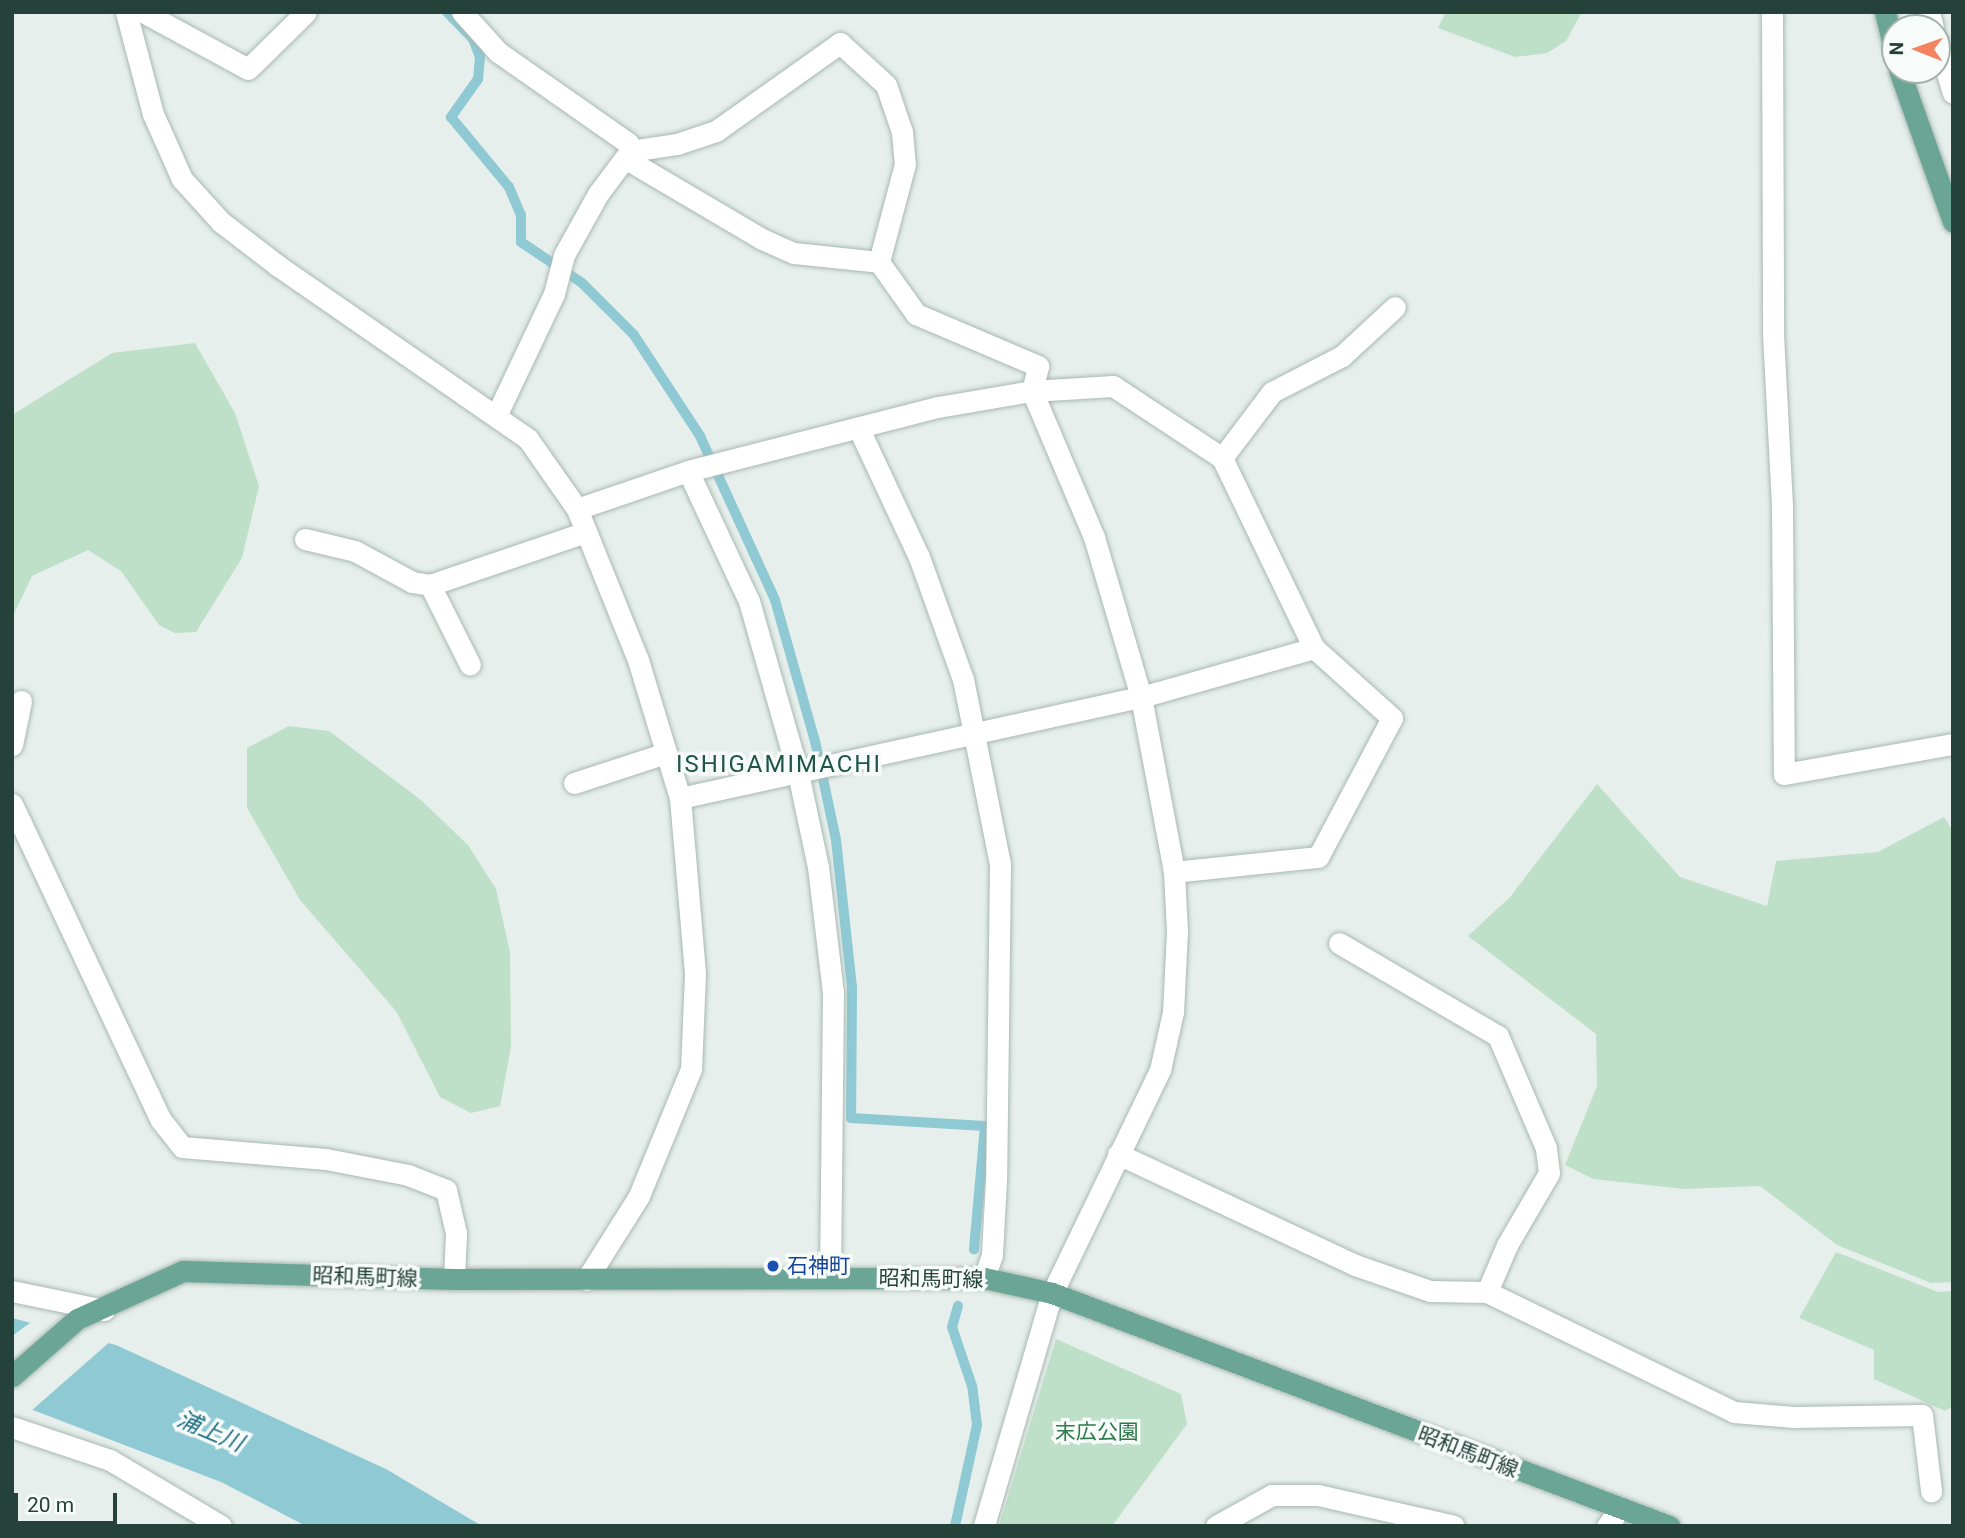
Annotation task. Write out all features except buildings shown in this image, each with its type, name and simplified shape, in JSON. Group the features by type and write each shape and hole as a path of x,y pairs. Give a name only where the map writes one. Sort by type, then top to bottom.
{"main road":[{"path":"1904,84 1953,222"},
{"name":"昭和馬町線","path":"12,1377 77,1319 104,1310 144,1286 183,1271 454,1279 984,1278 1052,1293 1614,1518 1669,1526"}],"street":[{"path":"126,12 153,114 181,179 221,222 277,265 528,439 577,509 638,660 680,798 695,974 691,1069 639,1196 586,1280"},
{"path":"143,12 248,69 306,12"},
{"path":"462,12 498,52 628,143 628,160 762,239 794,253 878,262 916,314 1038,366 1032,391 1094,537 1141,697 1174,872 1173,1012 1160,1070 1052,1293 984,1526"},
{"path":"1772,12 1773,334 1782,504 1784,774 1953,744"},
{"path":"496,416 554,294 564,255 598,194 630,151 677,144 716,131 840,43 886,85 902,132 905,164 878,262"},
{"path":"1222,458 1272,392 1342,356 1395,307"},
{"path":"577,509 688,471 938,407 1032,391 1113,386 1222,458 1314,648 1392,718 1318,856 1174,872"},
{"path":"859,429 919,557 964,679 1000,864 1002,946 996,1180 992,1255 984,1278"},
{"path":"688,471 749,601 799,773 818,867 833,992 830,1278"},
{"path":"305,539 355,551 412,582 430,585 586,532"},
{"path":"430,585 470,665"},
{"path":"680,798 1141,697 1314,648"},
{"path":"12,745 21,701"},
{"path":"574,783 666,753"},
{"path":"12,804 160,1121 182,1147 326,1159 408,1175 446,1190 456,1233 454,1279"},
{"path":"1339,943 1498,1036 1546,1147 1549,1173 1507,1245 1487,1292"},
{"path":"1118,1154 1354,1265 1430,1291 1487,1292 1734,1412 1922,1415 1931,1491"},
{"path":"12,1292 104,1310"},
{"path":"12,1427 110,1460 221,1526"},
{"path":"1216,1526 1272,1495 1318,1495 1411,1522 1454,1526"}],"green space":[{"path":"1446,12 1582,12 1566,41 1547,53 1515,57 1438,28"},
{"path":"195,343 235,413 259,486 242,558 196,632 175,633 159,625 121,571 88,550 32,576 12,618 12,415 112,353"},
{"path":"289,726 329,731 421,800 468,845 496,889 510,952 511,1047 500,1106 471,1113 440,1097 396,1011 300,900 247,808 247,748"},
{"path":"1597,784 1680,877 1767,906 1776,861 1878,852 1944,817 1953,831 1953,1282 1931,1283 1837,1245 1760,1186 1684,1189 1593,1179 1565,1165 1597,1086 1596,1034 1468,936 1510,897"},
{"path":"1836,1252 1938,1292 1953,1291 1953,1406 1945,1411 1874,1379 1874,1350 1799,1318"},
{"name":"末広公園","path":"1056,1339 1181,1394 1187,1424 1112,1526 999,1526"}],"water":[{"name":"浦上川","path":"12,1318 116,1345 386,1469 482,1526 306,1526 221,1482 12,1402"}],"pier":[{"path":"34,1320 112,1340 31,1411 12,1405 12,1336"}],"waterway":[{"path":"447,12 473,39 480,57 478,79 451,117 509,187 521,215 521,242 582,283 634,335 700,436 775,600 815,741 836,840 852,988 851,1118 985,1126 974,1250"},
{"path":"955,1526 977,1425 972,1386 952,1327 958,1306"}],"place":[{"name":"石神町","path":"773,1266"}],"district":[{"name":"ISHIGAMIMACHI","path":"779,765"}]}
